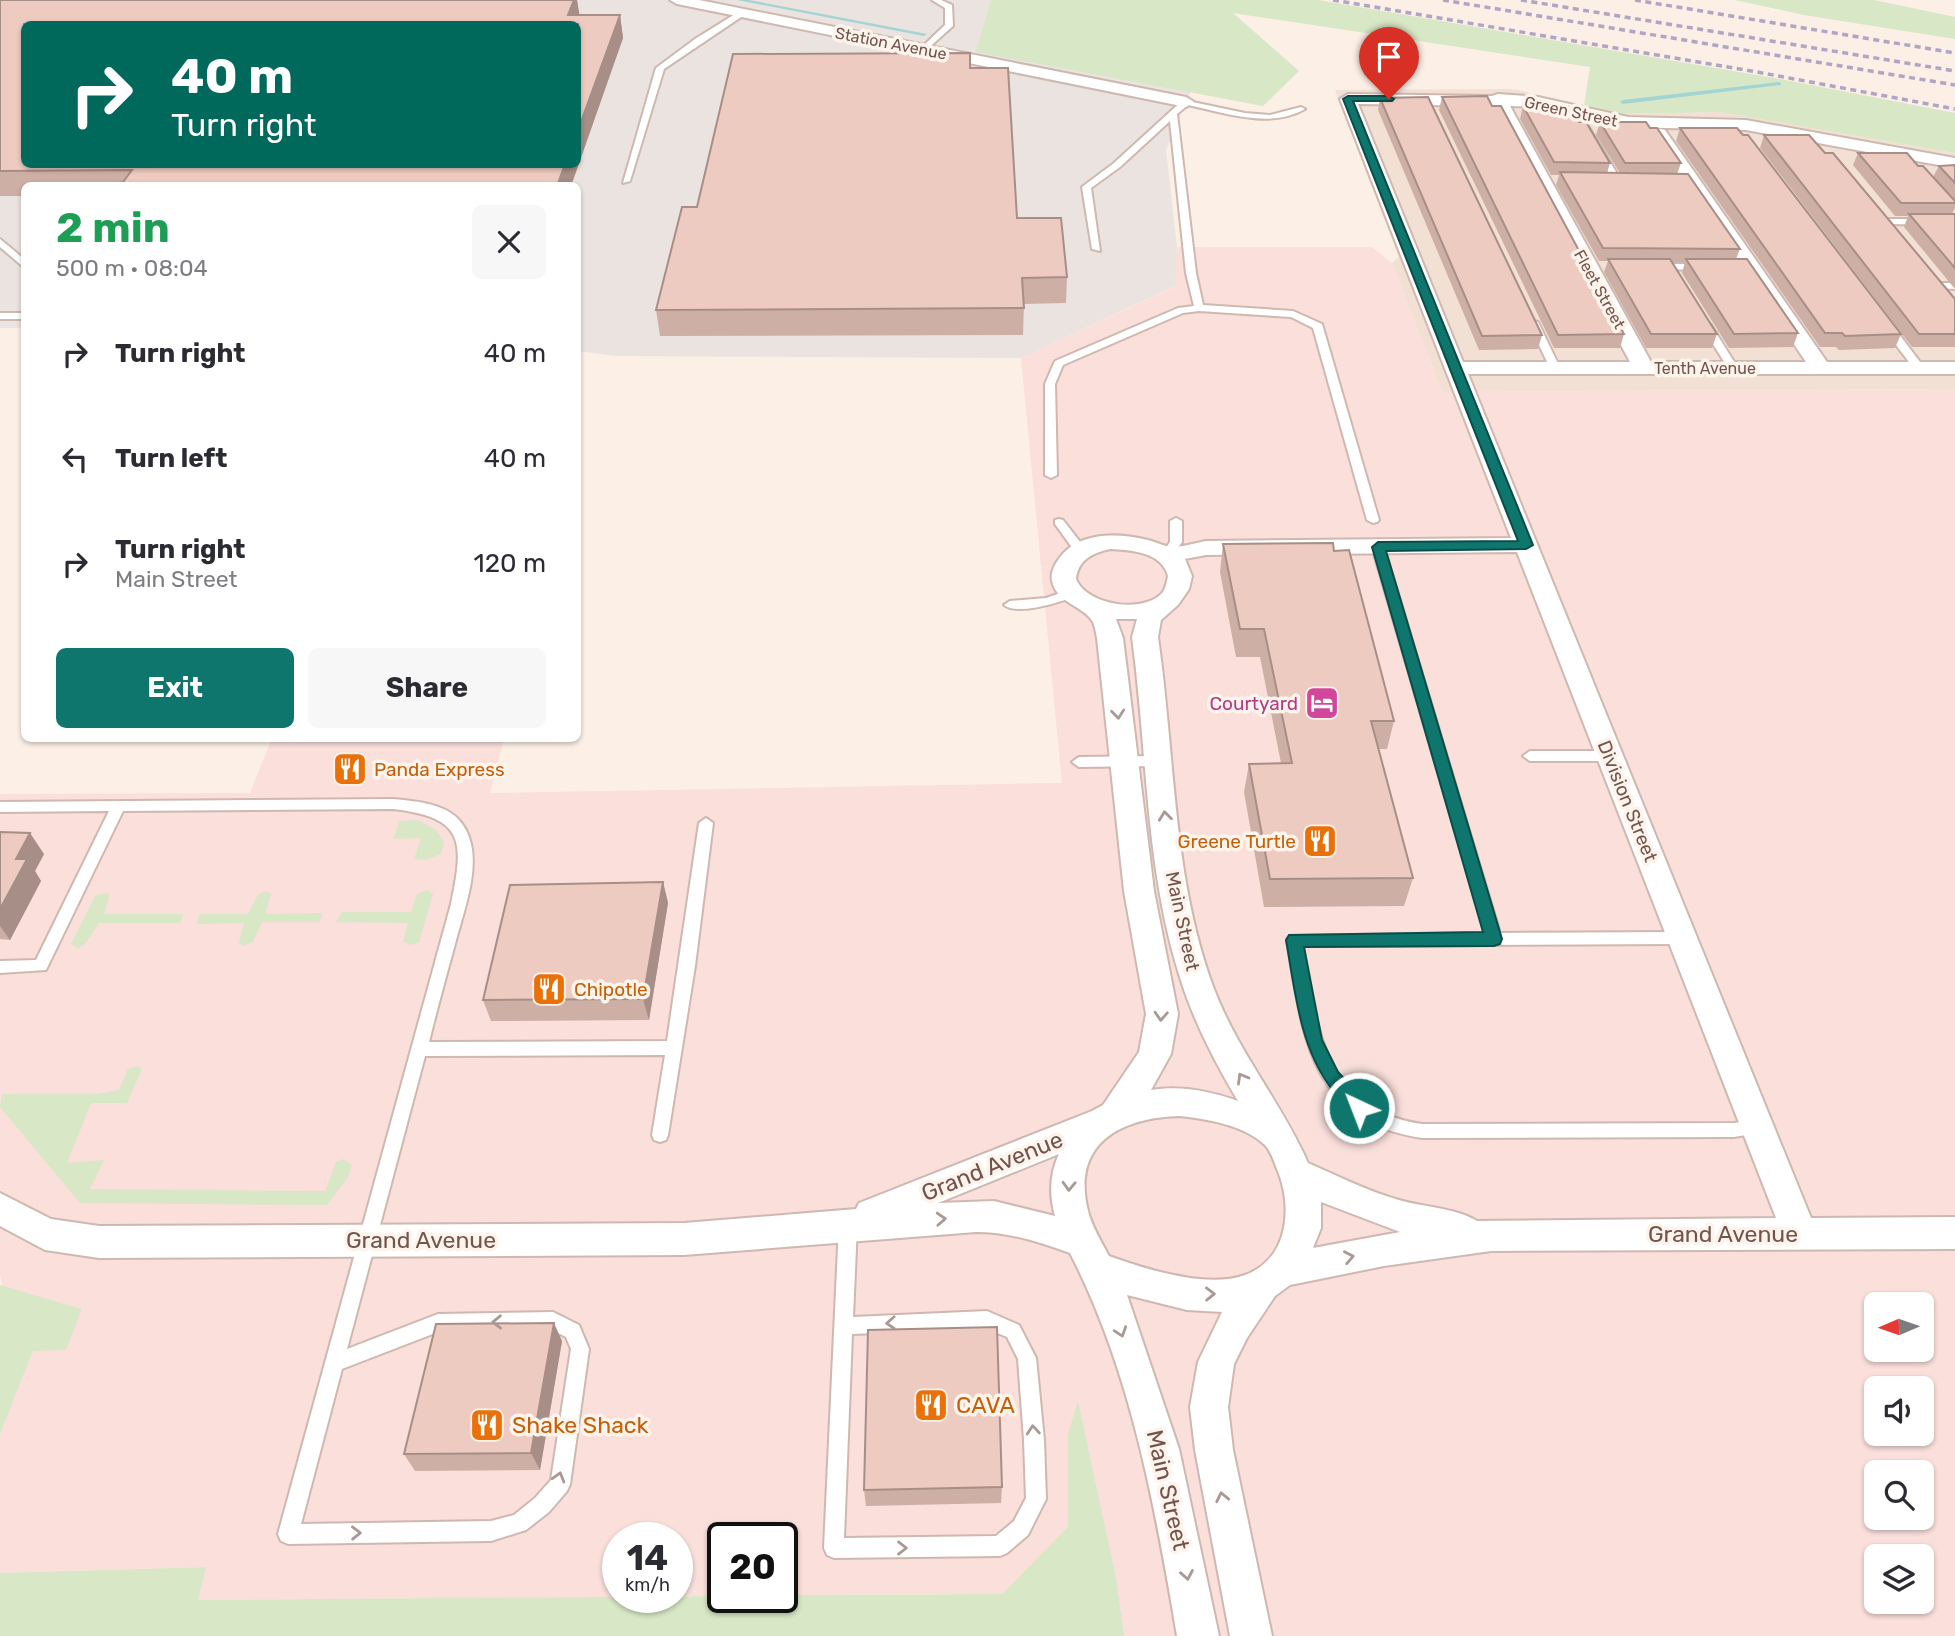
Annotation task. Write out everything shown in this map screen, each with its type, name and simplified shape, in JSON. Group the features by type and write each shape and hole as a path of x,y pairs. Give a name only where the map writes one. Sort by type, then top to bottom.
{"street":[{"name":"Station Avenue","path":"677,0 1186,102"},
{"name":"Green Street","path":"1456,368 1348,99 1429,102 1498,99 1549,103 1620,121 1737,128 1816,137 1907,158 1955,163"},
{"name":"Fleet Street","path":"1498,99 1548,180 1596,267 1644,368"},
{"path":"1652,123 1684,181 1743,267 1821,368"},
{"path":"1816,137 1834,159"},
{"path":"1882,217 1902,241"},
{"path":"1942,283 1955,306"},
{"name":"Tenth Avenue","path":"1456,368 1955,368"},
{"name":"Division Street","path":"1456,368 1800,1234"},
{"path":"1098,543 1147,545 1167,555 1178,570 1179,586 1168,601 1158,607 1127,611 1082,600 1067,586 1064,572 1070,558 1080,550 1098,543"},
{"path":"1167,555 1206,548 1526,545"},
{"name":"Main Street","path":"1082,600 1104,620 1110,638 1145,929 1159,984 1163,1014 1155,1054 1138,1083 1106,1118"},
{"name":"Main Street","path":"1158,607 1149,619 1145,637 1176,904 1194,974 1228,1054 1279,1136"},
{"path":"1251,1636 1218,1473 1209,1407 1216,1362 1234,1326 1271,1279 1301,1238 1304,1205 1298,1174 1279,1136 1240,1116 1201,1104 1168,1102 1106,1118 1080,1141 1070,1171 1069,1206 1089,1255 1140,1284 1180,1294 1223,1294 1271,1279"},
{"name":"Grand Avenue","path":"848,1223 1106,1118"},
{"name":"Grand Avenue","path":"1298,1174 1333,1192 1384,1212 1491,1235"},
{"name":"Grand Avenue","path":"0,1208 45,1234 82,1241 684,1239 763,1235 848,1223 993,1217 1047,1228 1089,1255"},
{"name":"Grand Avenue","path":"1271,1279 1384,1250 1491,1235 1955,1233"},
{"name":"Main Street","path":"1089,1255 1163,1458 1198,1636"}],"lane":[{"path":"925,50 950,26 949,7 936,0"},
{"path":"626,181 660,68 743,13"},
{"path":"1097,248 1086,187 1117,165 1186,102 1245,115 1270,117 1301,109"},
{"path":"1580,111 1581,121 1617,180"},
{"path":"1173,114 1191,273 1199,308"},
{"path":"1605,180 1629,180"},
{"path":"1882,217 1955,222"},
{"path":"0,243 21,260"},
{"path":"1644,267 1709,267"},
{"path":"1670,267 1677,278"},
{"path":"1051,475 1050,384 1059,363 1181,310 1199,308 1293,314 1318,326 1373,520"},
{"path":"1527,309 1555,368"},
{"path":"1698,311 1733,368"},
{"path":"1877,314 1919,368"},
{"path":"0,316 21,316"},
{"path":"1167,555 1177,542 1176,521"},
{"path":"1059,522 1080,550"},
{"path":"1378,547 1494,939"},
{"path":"1010,605 1082,600"},
{"path":"1530,756 1611,756"},
{"path":"1079,762 1158,761"},
{"path":"0,807 394,804 425,807 450,819 464,839 466,863 420,1049 288,1534 491,1531 519,1523 542,1505 559,1484 580,1349 573,1331 553,1321 438,1323 335,1363"},
{"path":"0,967 41,966 119,806"},
{"path":"660,1135 706,823"},
{"path":"1683,938 1295,940 1313,1040 1332,1078 1359,1108 1390,1125 1422,1131 1758,1128"},
{"path":"420,1049 674,1048"},
{"path":"844,1326 988,1320 1013,1331 1027,1358 1034,1440 1035,1499 1021,1528 1000,1546 834,1548 848,1223"}],"shaded area":[{"path":"0,0 1229,0 1166,150 1177,247 1175,286 1021,358 616,356 581,351 581,182 21,182 21,328 0,328"},
{"path":"1514,89 1619,114 1719,112 1955,153 1955,389 1442,392 1392,263 1399,257 1335,90"},
{"path":"1177,247 1372,247 1392,263 1442,392 1955,389 1955,1636 1084,1636 1068,1528 1002,1594 798,1595 798,1522 707,1522 707,1596 693,1596 693,1522 602,1522 602,1597 197,1600 205,1567 0,1573 0,1434 33,1351 80,1314 82,1309 2,1286 0,794 250,793 270,742 503,742 490,793 1062,783 1021,358 1174,287"}],"green space":[{"path":"991,0 1318,0 1780,79 1955,113 1955,153 1719,112 1619,114 1584,105 1590,67 1233,13 1299,71 1263,106 976,52"},
{"path":"1735,0 1874,0 1955,17 1955,39 1804,15"},
{"path":"418,820 436,830 444,842 441,854 425,860 414,859 421,838 393,839 400,821"},
{"path":"428,890 433,894 419,942 410,945 403,941 408,923 336,922 342,912 411,912 417,894"},
{"path":"265,891 271,894 265,914 322,913 320,922 262,922 253,942 243,946 239,943 244,923 196,924 200,914 248,914 258,895"},
{"path":"110,894 104,914 183,914 180,923 99,923 85,944 78,948 71,944 95,896"},
{"path":"137,1066 142,1069 127,1103 91,1103 67,1163 104,1160 90,1189 325,1191 336,1162 343,1159 352,1165 348,1177 327,1205 80,1203 0,1107 2,1094 97,1094 119,1090 128,1069"},
{"path":"0,1285 82,1309 66,1350 33,1351 0,1434"},
{"path":"1078,1401 1116,1578 1124,1636 0,1636 0,1573 206,1567 198,1600 602,1597 602,1613 693,1613 693,1596 707,1596 707,1613 798,1613 798,1595 1002,1594 1068,1527 1068,1434"}],"building":[{"path":"0,0 574,0 568,15 620,15 581,122 581,21 21,21 21,168 564,168 558,182 123,182 132,170 0,171"},
{"path":"970,53 970,68 1008,68 1017,218 1061,218 1067,277 1022,278 1024,308 656,310 682,207 697,207 733,54"},
{"path":"1487,96 1492,106 1501,106 1624,334 1558,335 1442,97"},
{"path":"1428,97 1542,335 1482,336 1380,98"},
{"path":"1523,106 1568,106 1579,122 1586,122 1610,163 1554,162"},
{"path":"1600,122 1646,122 1650,128 1657,128 1681,163 1625,163"},
{"path":"1680,128 1737,128 1743,135 1748,135 1901,334 1845,336 1842,333 1825,333"},
{"path":"1764,135 1809,135 1825,153 1833,153 1955,299 1955,334 1919,334"},
{"path":"1858,153 1907,153 1918,166 1923,166 1955,203 1901,203"},
{"path":"1955,165 1955,183 1939,166"},
{"path":"1560,172 1688,174 1740,249 1603,248"},
{"path":"1909,214 1955,214 1955,268"},
{"path":"1608,259 1670,259 1717,334 1651,334"},
{"path":"1686,259 1747,259 1798,333 1734,334"},
{"path":"1333,543 1334,551 1349,550 1394,721 1371,721 1413,878 1270,879 1249,764 1292,763 1264,629 1240,629 1223,544"},
{"path":"0,832 30,833 16,859 27,859 0,909"},
{"path":"663,882 643,999 483,1000 510,885"},
{"name":"Shake Shack","path":"554,1323 531,1453 404,1454 436,1324"},
{"path":"997,1327 1002,1487 864,1490 868,1330"}],"waterway":[{"path":"740,0 924,34"},
{"path":"1623,102 1779,84"}],"railway":[{"path":"1333,0 1757,72 1955,109"},
{"path":"1443,0 1955,85"},
{"path":"1521,0 1955,71"},
{"path":"1635,0 1955,53"}],"place":[{"name":"Courtyard","path":"1322,703"},
{"name":"Panda Express","path":"350,769"},
{"name":"Greene Turtle","path":"1320,841"},
{"name":"Chipotle","path":"549,989"},
{"name":"CAVA","path":"931,1405"},
{"name":"Shake Shack","path":"487,1425"}],"route":[{"path":"1359,1108 1332,1078 1313,1040 1295,940 1494,939 1378,547 1526,545 1348,99 1389,99"}]}
